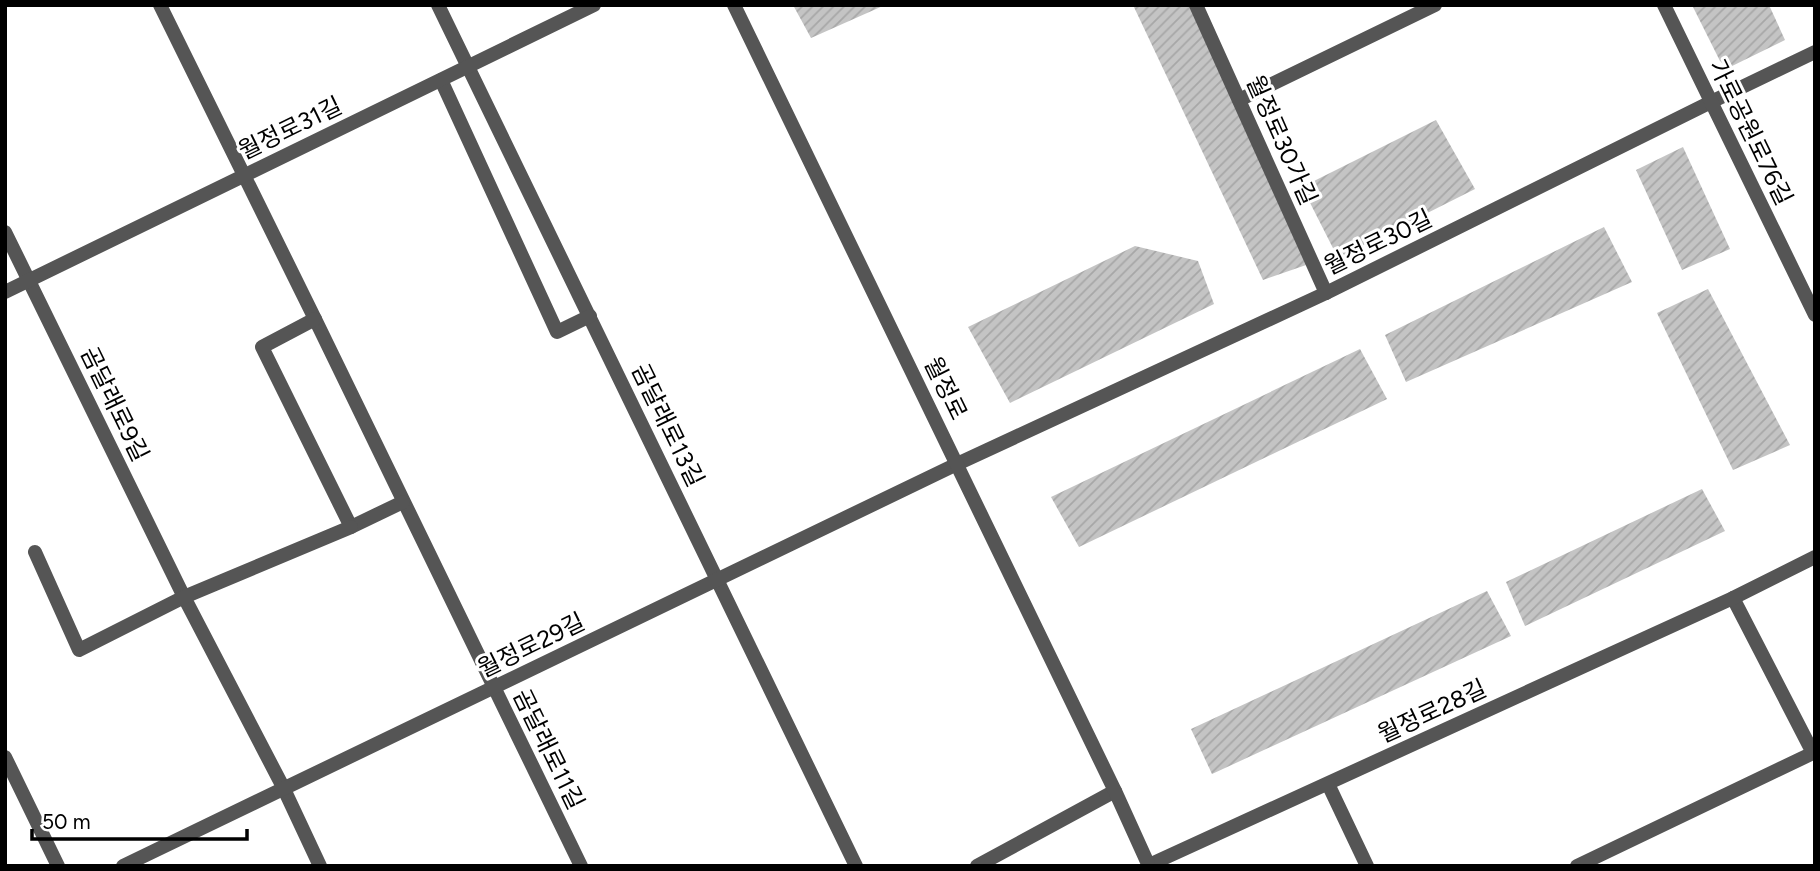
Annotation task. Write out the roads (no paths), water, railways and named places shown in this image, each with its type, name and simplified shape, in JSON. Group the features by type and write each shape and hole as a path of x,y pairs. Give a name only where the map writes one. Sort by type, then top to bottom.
{"street":[{"name":"곰달래로11길","path":"160,5 581,866"},
{"name":"곰달래로13길","path":"438,5 856,866"},
{"name":"월정로31길","path":"5,292 594,5"},
{"name":"월정로","path":"734,5 1149,866"},
{"name":"월정로30가길","path":"1196,5 1326,293"},
{"path":"1239,100 1435,5"},
{"name":"가로공원로76길","path":"1664,5 1815,315"},
{"name":"월정로30길","path":"957,464 1326,293 1815,52"},
{"path":"441,80 556,332 590,316"},
{"name":"곰달래로9길","path":"5,232 184,597 320,866"},
{"path":"315,319 262,347 351,527"},
{"name":"월정로29길","path":"123,866 957,464"},
{"path":"35,552 79,650 184,597 351,527 403,502"},
{"name":"월정로28길","path":"1149,866 1733,598 1815,557"},
{"path":"1577,866 1813,753 1733,598"},
{"path":"5,757 58,866"},
{"path":"1328,784 1367,866"},
{"path":"976,866 1115,791"}]}
